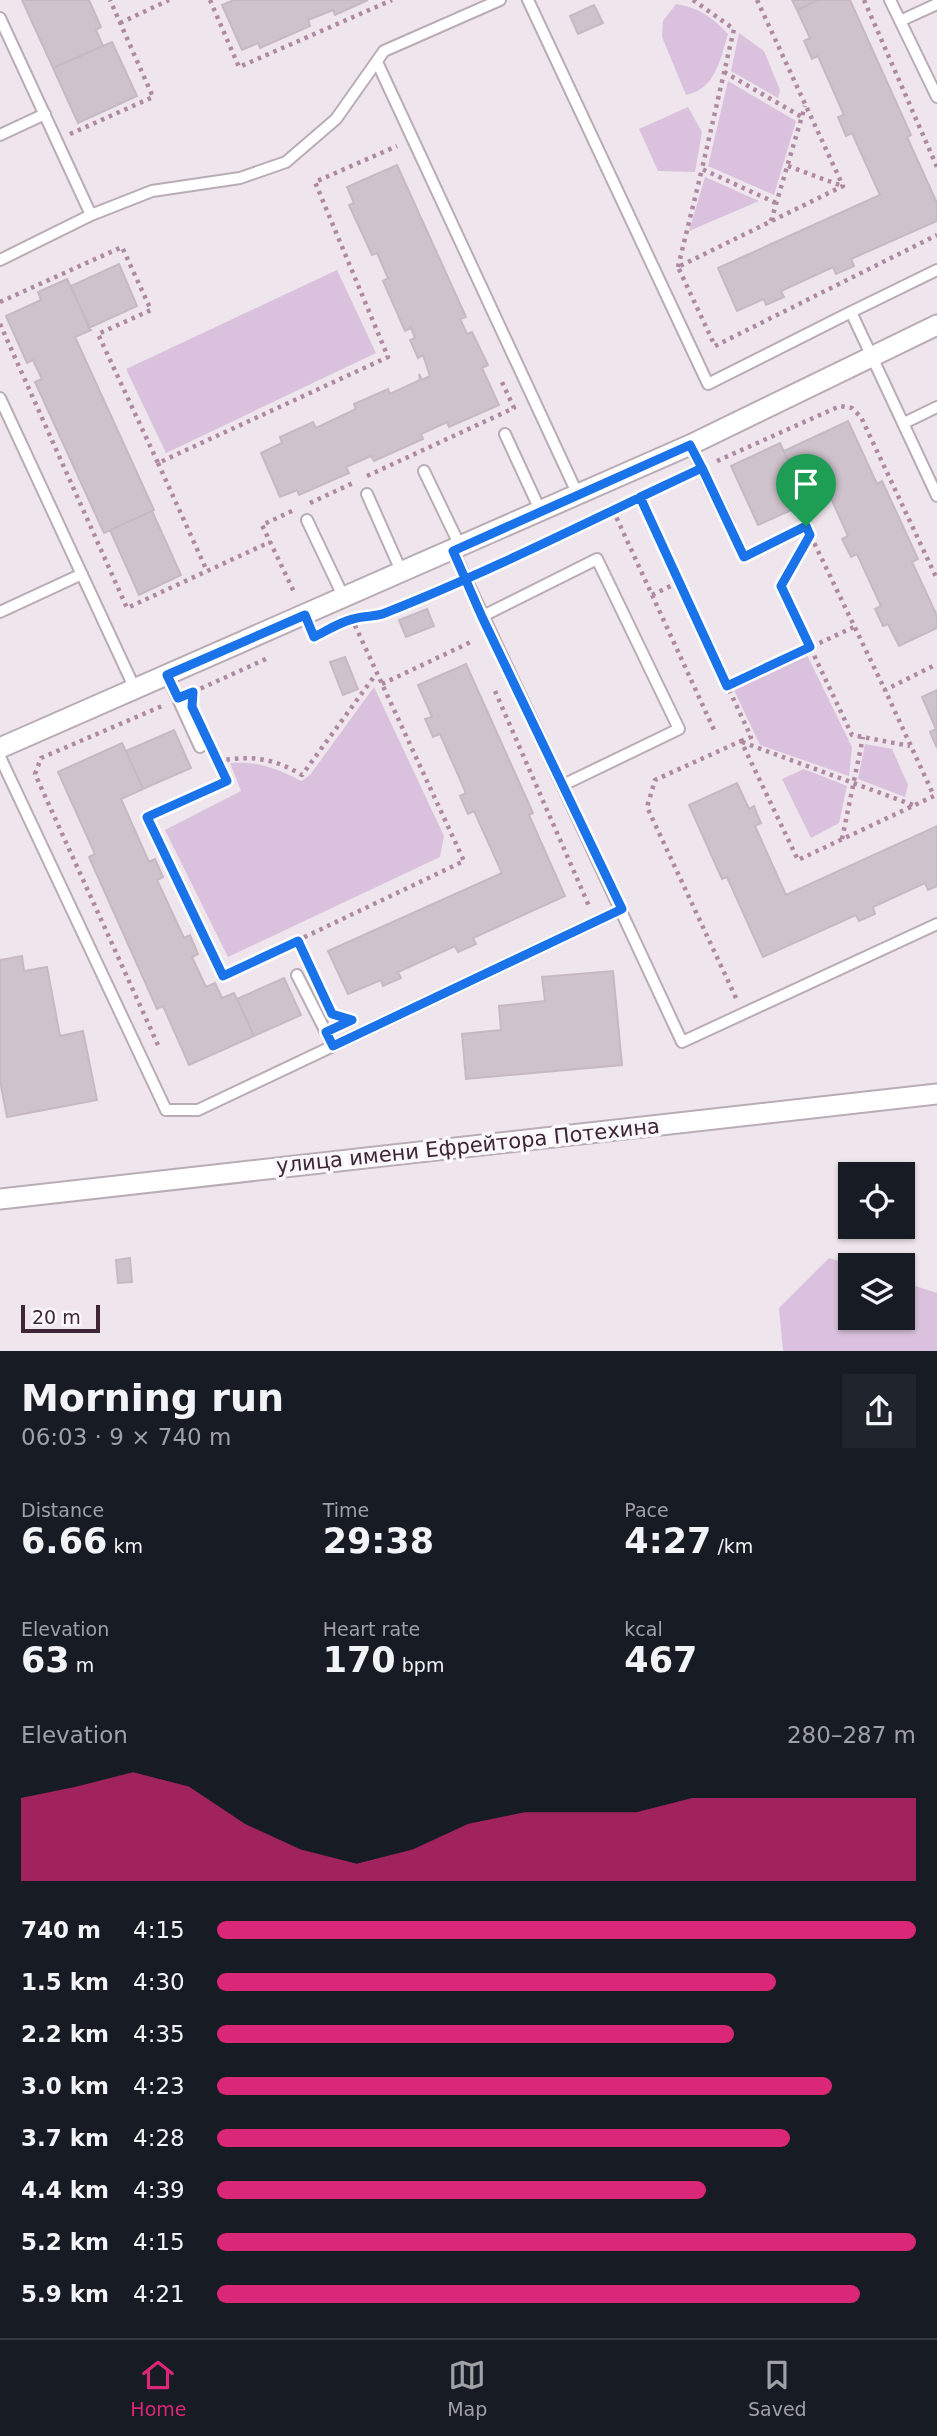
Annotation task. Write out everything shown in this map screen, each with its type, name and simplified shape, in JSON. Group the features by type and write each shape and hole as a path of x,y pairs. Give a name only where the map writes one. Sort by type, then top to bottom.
{"street":[{"path":"0,748 690,445 937,325"},
{"name":"улица имени Ефрейтора Потехина","path":"0,1199 937,1094"}],"lane":[{"path":"0,260 91,215 152,191 240,178 286,162 336,119 384,51 500,0"},
{"path":"528,0 708,384 937,270"},
{"path":"890,0 934,81 937,97"},
{"path":"900,22 937,4"},
{"path":"0,18 91,215"},
{"path":"377,62 578,495"},
{"path":"0,135 45,114"},
{"path":"851,312 935,488"},
{"path":"0,398 135,689"},
{"path":"904,423 937,407"},
{"path":"505,433 541,512"},
{"path":"690,445 729,524"},
{"path":"424,471 482,617 622,909 682,1042 937,924"},
{"path":"367,494 402,573"},
{"path":"307,520 344,598"},
{"path":"482,617 597,559 679,729 563,785"},
{"path":"0,612 82,574"},
{"path":"167,675 200,747"},
{"path":"0,757 166,1110 198,1110 622,909"},
{"path":"297,975 333,1046"}],"path":[{"path":"72,133 153,97 110,0"},
{"path":"120,23 169,0"},
{"path":"210,0 239,67 392,0"},
{"path":"693,0 734,29 678,267 715,346 937,235"},
{"path":"757,0 843,186"},
{"path":"864,0 937,167"},
{"path":"724,72 802,117"},
{"path":"771,221 805,105"},
{"path":"158,463 388,357 315,183 400,145 405,158"},
{"path":"787,166 843,186"},
{"path":"702,169 776,203"},
{"path":"678,267 843,186"},
{"path":"0,302 121,247 151,310 98,334 207,571"},
{"path":"0,324 127,608 270,542"},
{"path":"305,615 262,525 514,408 498,370"},
{"path":"339,625 352,619 381,615 840,406 852,408 862,416 937,579"},
{"path":"640,497 751,737 655,780 647,807 736,998 748,993"},
{"path":"613,510 715,733"},
{"path":"729,524 744,557 806,526 934,796 798,860 741,741"},
{"path":"810,535 781,586 810,647 852,735 911,747"},
{"path":"652,595 679,582"},
{"path":"448,585 453,596"},
{"path":"213,750 227,781 147,817 223,976 464,861 352,619"},
{"path":"727,686 855,627"},
{"path":"468,630 479,654"},
{"path":"382,684 473,641"},
{"path":"159,1046 35,774 41,758 278,653"},
{"path":"885,690 937,664"},
{"path":"218,761 242,757 262,758 284,764 302,775 377,673"},
{"path":"490,679 591,905 578,911"},
{"path":"193,692 193,700"},
{"path":"842,839 863,737"},
{"path":"741,741 914,805"},
{"path":"298,941 309,965"}],"shaded area":[{"path":"676,4 705,14 728,34 719,63 710,80 696,92 686,95 662,37 663,21"},
{"path":"739,33 764,51 780,90 778,98 731,71"},
{"path":"728,81 796,121 774,195 708,166"},
{"path":"688,107 702,132 695,172 658,171 639,129"},
{"path":"705,177 759,201 689,231"},
{"path":"337,270 376,353 166,453 126,369"},
{"path":"807,655 852,747 849,776 760,745 733,688"},
{"path":"374,687 444,836 440,857 228,957 165,830 241,791 230,763 267,766 301,781 310,775"},
{"path":"865,744 892,749 908,785 905,797 858,779"},
{"path":"804,769 847,786 839,823 811,838 782,779"},
{"path":"829,1258 838,1261 838,1330 915,1330 915,1286 937,1293 937,1351 783,1351 779,1308"}],"building":[{"path":"22,0 89,0 101,27 96,30 103,46 53,68"},
{"path":"234,0 368,0 335,15 333,10 308,20 310,26 260,48 258,43 242,50 222,5"},
{"path":"792,0 818,0 797,10"},
{"path":"818,0 850,0 911,135 907,137 937,203 937,221 851,259 854,266 836,274 833,267 781,291 784,297 766,305 764,299 737,311 718,268 880,195 852,133 846,136 838,117 844,115 818,56 812,59 804,41 810,38 797,10"},
{"path":"594,5 603,23 578,34 570,16"},
{"path":"112,42 137,96 78,123 53,68"},
{"path":"397,165 466,317 460,319 467,334 472,332 488,365 482,368 499,405 449,427 447,422 421,434 423,439 374,461 371,456 346,467 349,473 299,495 297,490 280,497 261,453 282,443 280,437 313,422 316,428 356,409 354,404 388,389 390,394 420,380 419,374 422,380 430,376 423,355 418,358 410,340 415,338 411,328 405,331 383,281 388,278 377,253 372,255 349,205 354,203 347,187"},
{"path":"119,264 137,306 89,328 71,286"},
{"path":"67,279 91,330 75,337 154,510 104,533 35,382 42,379 33,360 27,363 6,316 41,300 38,292"},
{"path":"848,421 877,484 882,481 918,559 912,562 937,616 937,628 899,646 888,624 883,626 875,609 881,606 857,554 851,557 842,539 848,536 825,485 804,495 784,451"},
{"path":"780,443 807,503 758,525 731,466"},
{"path":"152,511 181,575 139,595 110,530"},
{"path":"427,609 434,626 406,637 399,620"},
{"path":"345,657 358,689 343,695 330,662"},
{"path":"466,664 533,813 529,815 565,896 473,938 476,944 458,952 455,946 398,972 401,978 383,986 381,980 348,994 328,951 502,873 474,811 468,814 460,796 466,793 440,734 433,737 425,719 432,717 418,685"},
{"path":"937,690 937,748 930,732 936,729 922,697"},
{"path":"174,730 191,768 143,789 126,751"},
{"path":"122,743 143,789 121,799 149,862 155,859 163,877 157,880 184,938 190,935 198,954 192,957 206,987 215,983 222,998 234,993 254,1036 189,1065 163,1006 157,1009 89,857 95,854 58,772"},
{"path":"737,783 749,809 754,806 761,823 755,826 786,895 937,826 937,886 928,890 925,883 873,907 875,914 859,921 856,915 763,957 727,877 722,879 689,805"},
{"path":"22,956 24,971 47,967 60,1036 83,1031 97,1100 7,1117 0,1081 0,960"},
{"path":"613,971 622,1065 466,1079 462,1034 501,1030 499,1006 545,1001 542,977"},
{"path":"284,978 301,1015 254,1036 237,999"},
{"path":"130,1258 132,1282 118,1283 116,1260"}],"route":[{"path":"806,526 744,557 702,468 640,497 613,510 465,577 381,615 352,619 314,637 305,615 167,675 178,698 193,692 192,707 227,781 147,817 223,976 298,941 332,1014 352,1020 326,1032 333,1046 622,909 482,617 465,577 453,551 690,445 702,468 640,497 727,686 810,647 781,586 810,535 806,526"}]}
